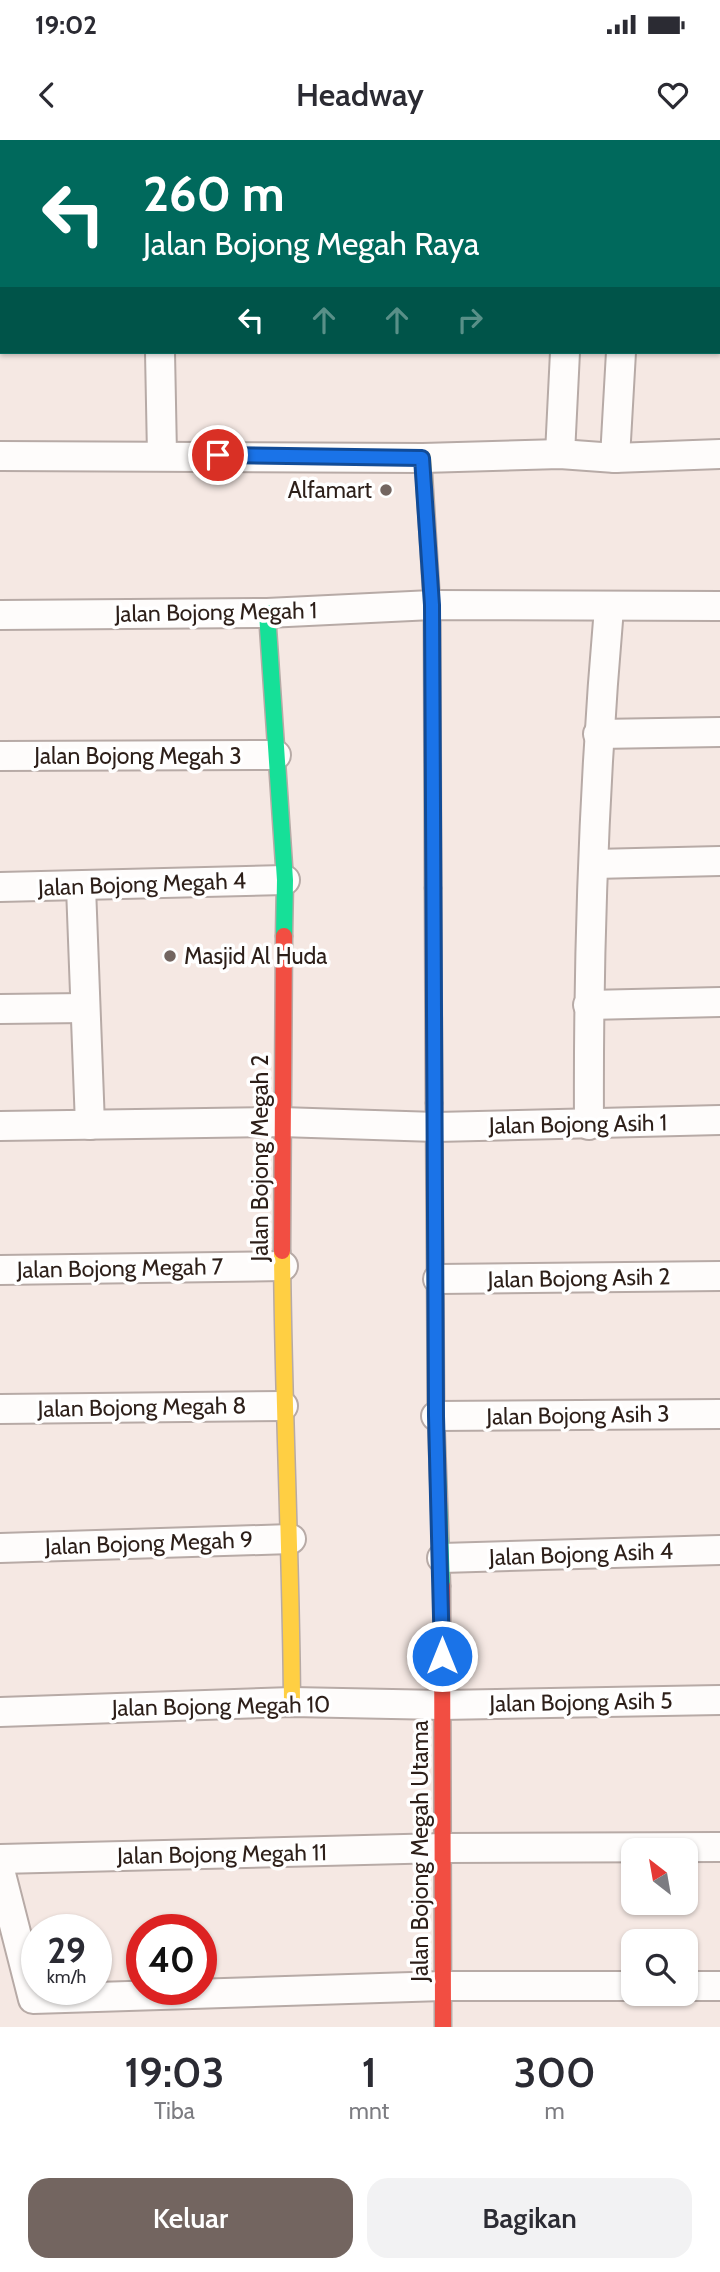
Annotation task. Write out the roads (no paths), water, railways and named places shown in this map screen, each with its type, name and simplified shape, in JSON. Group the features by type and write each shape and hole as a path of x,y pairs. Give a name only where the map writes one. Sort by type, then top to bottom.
{"street":[{"path":"160,354 162,455"},
{"path":"560,454 565,354"},
{"path":"615,458 621,354"},
{"path":"0,456 422,458 560,454 615,458 720,454"},
{"name":"Jalan Bojong Megah Utama","path":"422,458 432,605 438,1279 436,1416 442,1558 443,2027"},
{"name":"Jalan Bojong Megah 1","path":"0,615 267,613 432,605 609,608 720,606"},
{"path":"589,1125 588,1005 598,734 609,608"},
{"name":"Jalan Bojong Megah 2","path":"267,613 285,880 281,1122 283,1406 291,1539 292,1702"},
{"path":"598,734 720,732"},
{"name":"Jalan Bojong Megah 3","path":"0,756 276,755"},
{"path":"594,863 720,861"},
{"name":"Jalan Bojong Megah 4","path":"0,887 285,880"},
{"path":"81,887 90,1125"},
{"path":"588,1005 720,1002"},
{"path":"0,1009 85,1008"},
{"name":"Jalan Bojong Asih 1","path":"436,1127 720,1120"},
{"path":"0,1126 281,1122 436,1127"},
{"name":"Jalan Bojong Megah 7","path":"0,1270 283,1266"},
{"name":"Jalan Bojong Asih 2","path":"438,1279 720,1276"},
{"name":"Jalan Bojong Megah 8","path":"0,1409 283,1406"},
{"name":"Jalan Bojong Asih 3","path":"436,1416 720,1414"},
{"name":"Jalan Bojong Megah 9","path":"3,1548 291,1539"},
{"name":"Jalan Bojong Asih 4","path":"442,1558 720,1550"},
{"name":"Jalan Bojong Asih 5","path":"443,1705 720,1700"},
{"name":"Jalan Bojong Megah 10","path":"0,1712 292,1702 443,1705"},
{"name":"Jalan Bojong Megah 11","path":"0,1859 443,1848 720,1847"},
{"path":"0,1870 33,2000 443,1986 621,1986"},
{"path":"698,1986 720,1986"}],"place":[{"name":"Alfamart","path":"386,490"},
{"name":"Masjid Al Huda","path":"170,956"}]}
